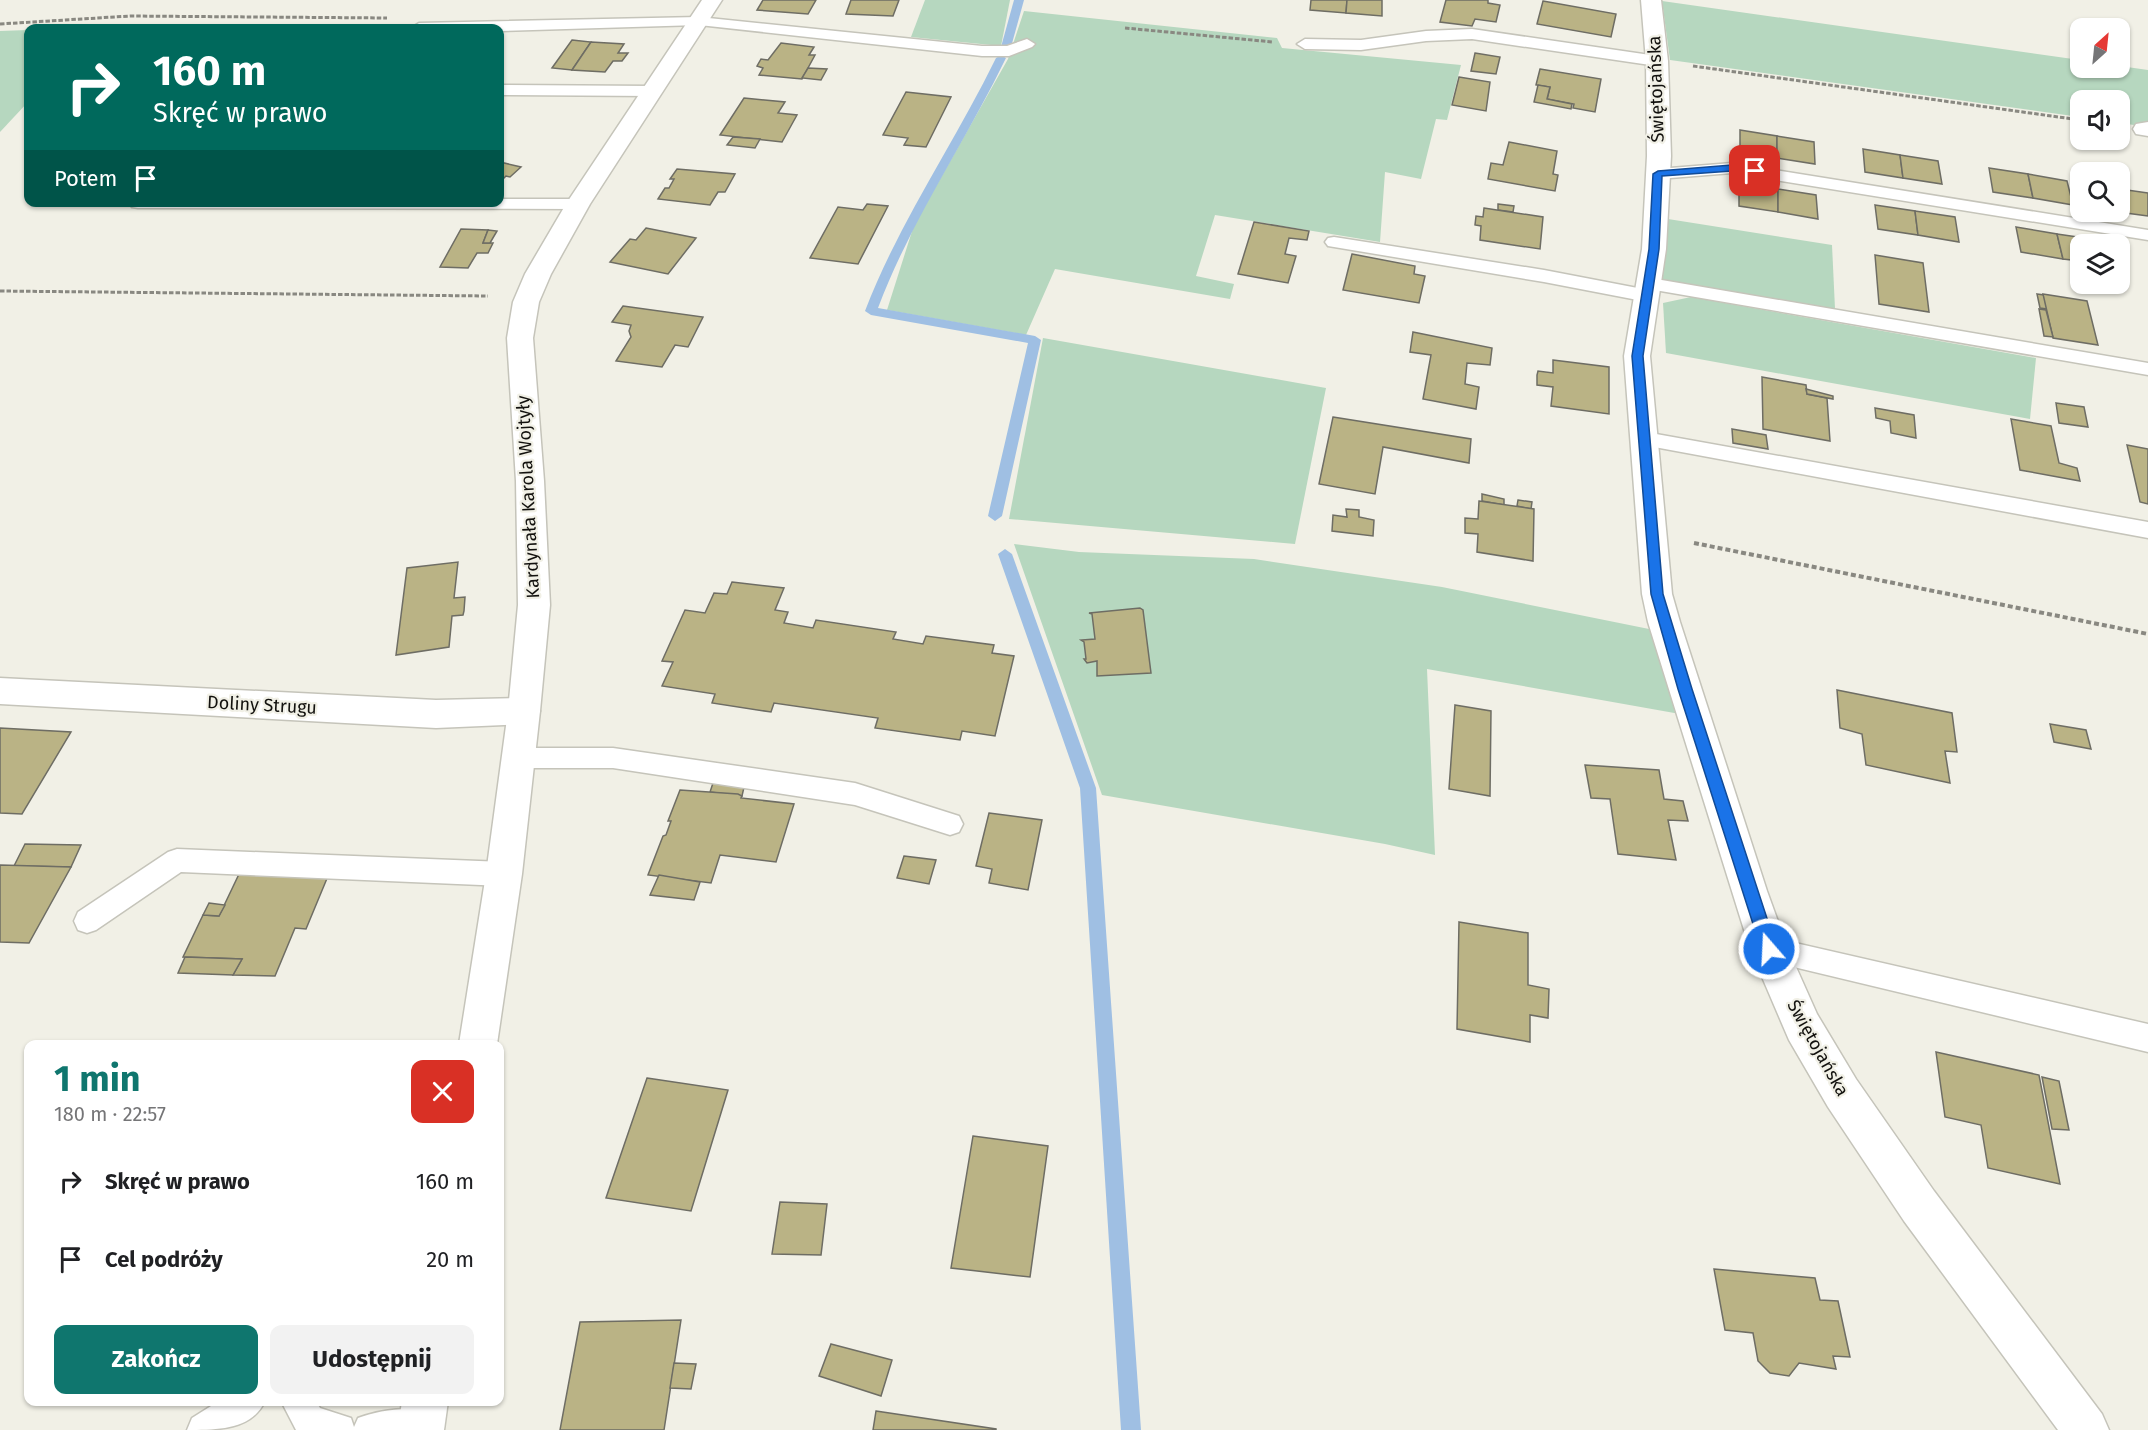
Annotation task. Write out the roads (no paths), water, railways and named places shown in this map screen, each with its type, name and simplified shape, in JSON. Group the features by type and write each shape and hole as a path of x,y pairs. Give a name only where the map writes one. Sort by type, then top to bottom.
{"street":[{"name":"Kardynała Karola Wojtyły","path":"479,1040 504,874 524,711 534,605 530,481 520,338 528,297 538,274 578,204 712,0"},
{"name":"Świętojańska","path":"1650,0 1657,61 1658,174 1654,249 1637,356 1646,439 1657,594 1664,622 1769,949 1803,1027 1842,1093 1919,1206 2086,1430"},
{"name":"Doliny Strugu","path":"0,691 436,714 524,711"}],"lane":[{"path":"504,26 699,21 982,51 1009,51 1027,44"},
{"path":"1305,44 1361,45 1426,36 1472,33 1657,61"},
{"path":"504,90 652,92"},
{"path":"1658,174 1732,168 2148,235"},
{"path":"504,204 578,204"},
{"path":"1334,242 2148,369"},
{"path":"1646,439 2148,531"},
{"path":"518,759 613,758 855,794 950,824"},
{"path":"87,921 177,860 504,874"},
{"path":"1769,949 2148,1038"},
{"path":"204,1430 241,1406"},
{"path":"300,1406 310,1422 339,1430"},
{"path":"370,1430 423,1419"}],"waterway":[{"path":"1006,47 1019,0"},
{"path":"995,516 1035,340 871,311 898,246 968,122 1001,58"},
{"path":"1005,554 1088,788 1131,1430"}]}
